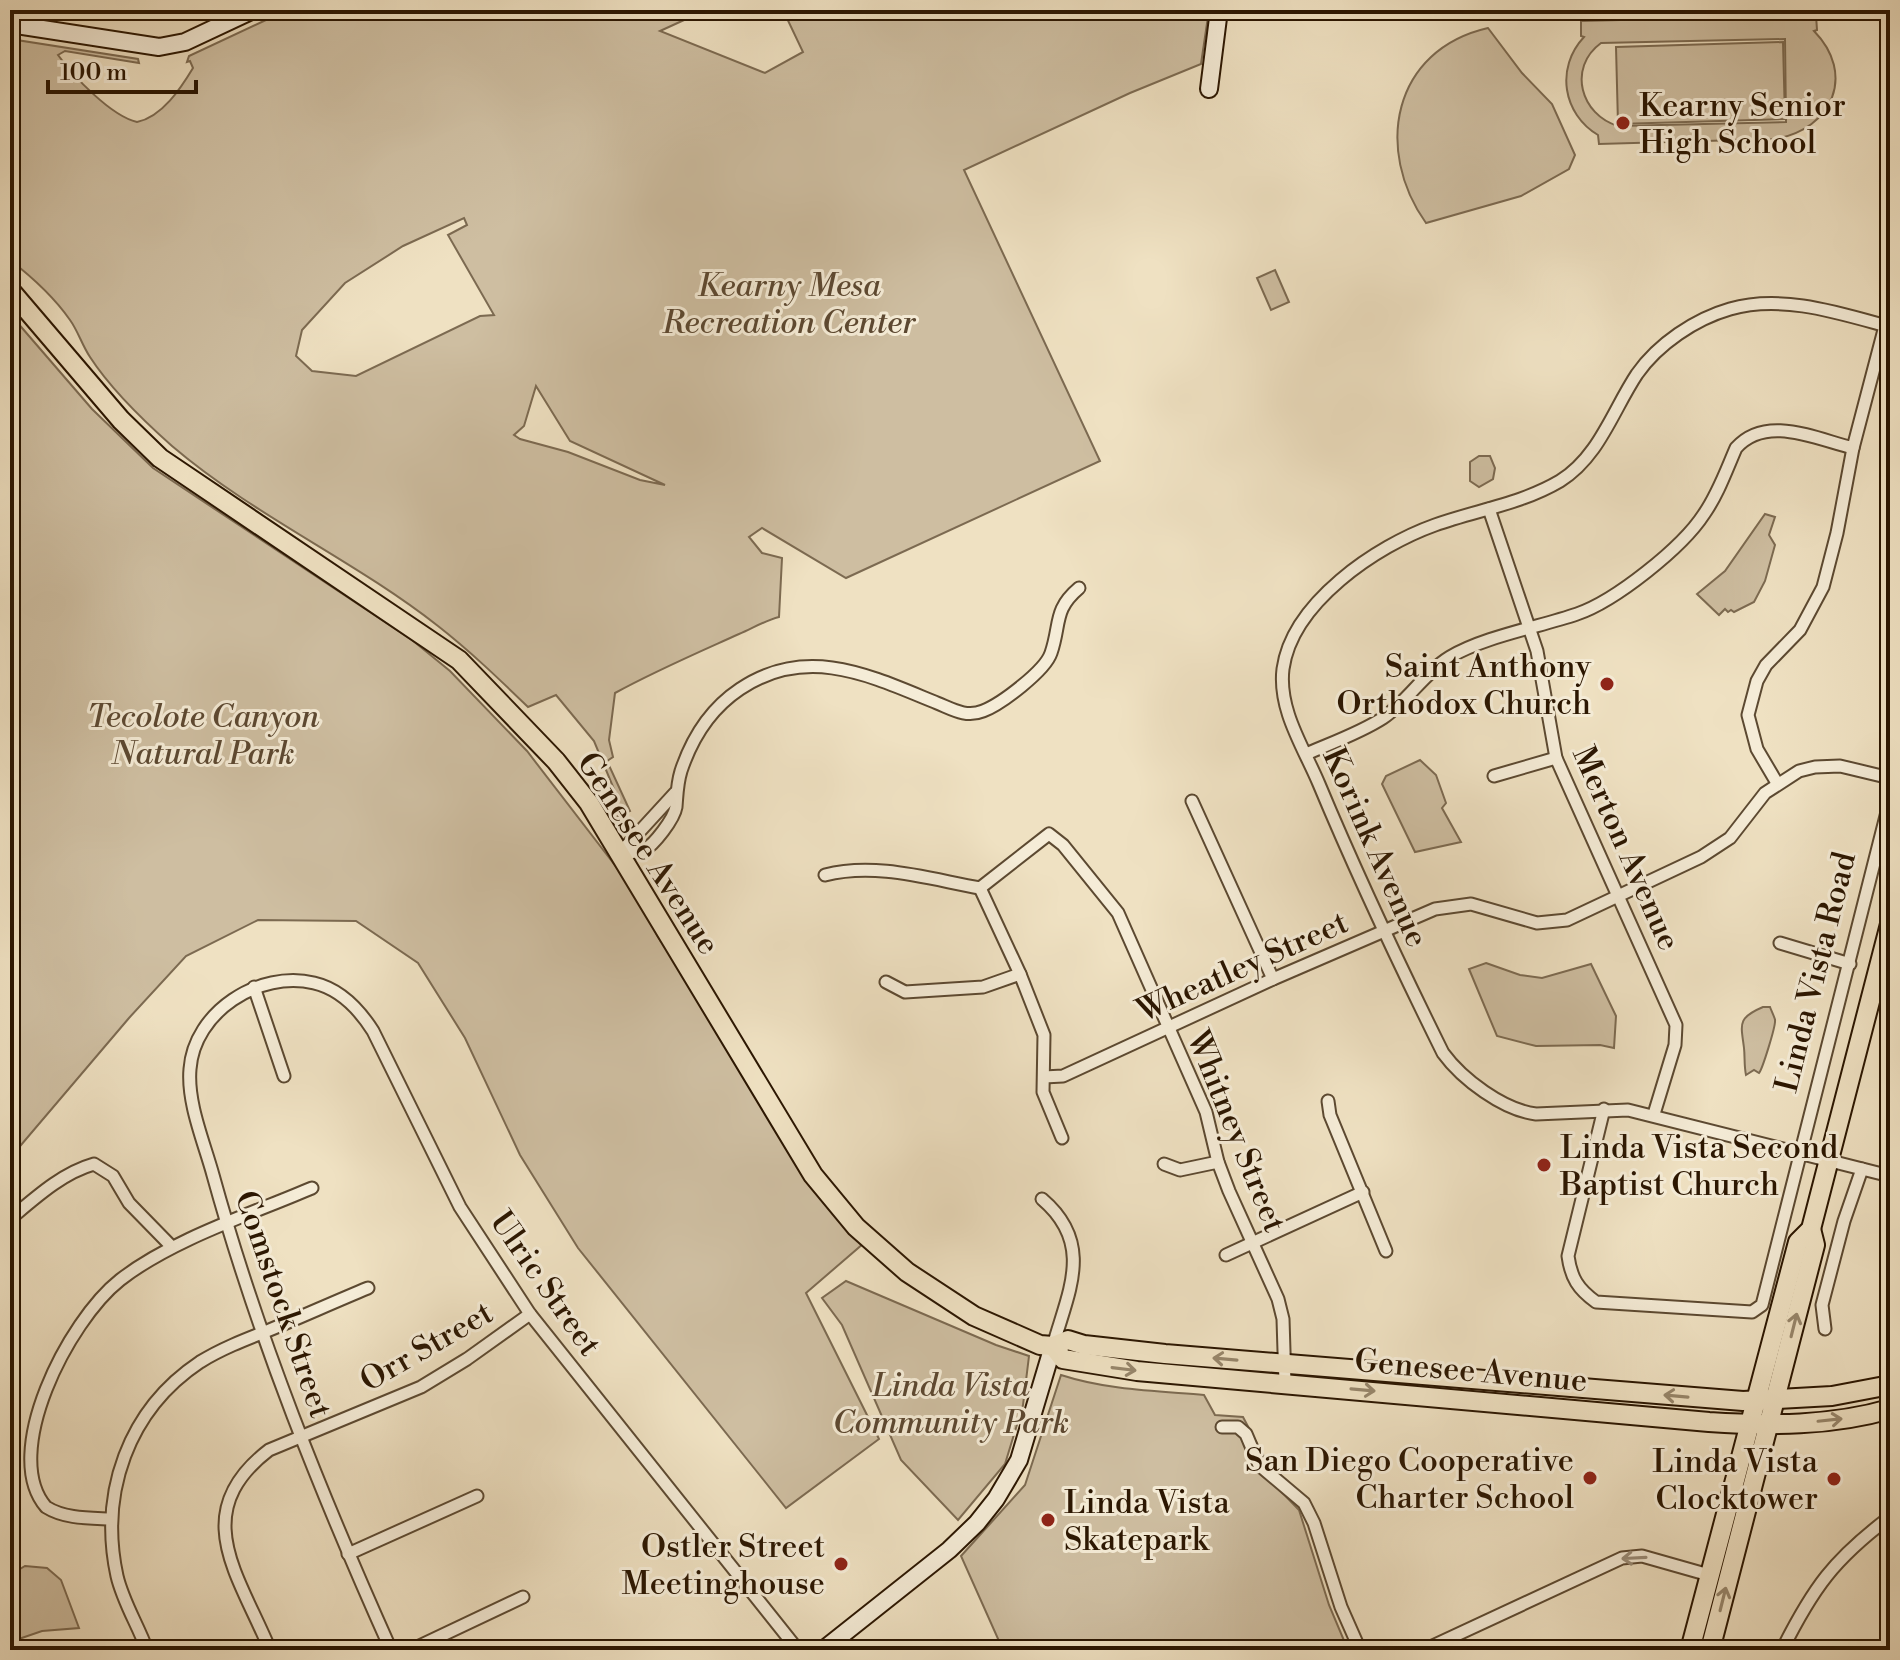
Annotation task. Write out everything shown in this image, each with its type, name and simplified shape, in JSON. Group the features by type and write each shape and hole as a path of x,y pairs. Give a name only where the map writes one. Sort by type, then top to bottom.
{"main road":[{"name":"Genesee Avenue","path":"10,290 121,420 160,458 459,660 556,761 589,803 813,1175 856,1227 907,1272 974,1316 1018,1337 1053,1346 1063,1359 1086,1364 1754,1401 1861,1393 1890,1385"},
{"name":"Linda Vista Road","path":"1710,1650 1815,1245 1811,1229 1890,924"},
{"name":"Linda Vista Road","path":"1690,1650 1798,1242 1811,1229"},
{"name":"Genesee Avenue","path":"1284,1373 1749,1424 1867,1416 1890,1409"}],"street":[{"path":"10,24 159,47 185,42 253,10"},
{"path":"1209,89 1219,10"},
{"name":"Korink Avenue","path":"1888,326 1794,304 1760,303 1728,309 1689,327 1660,348 1638,373 1603,435 1563,479 1532,496 1434,525 1405,537 1364,562 1318,602 1298,627 1283,671 1288,716 1383,931 1443,1053 1456,1071 1522,1112 1536,1114 1604,1109 1654,1114 1890,1176"},
{"path":"1777,783 1757,749 1748,715 1757,681 1766,665 1800,630 1823,587 1853,448 1888,326 1890,307"},
{"path":"1306,754 1384,717 1432,670 1452,656 1470,647 1581,612 1610,598 1674,548 1705,513 1742,441 1762,431 1779,430 1853,448"},
{"name":"Merton Avenue","path":"1489,509 1537,651 1556,758 1676,1025 1675,1045 1654,1114"},
{"path":"619,854 643,850 662,832 676,810 675,793 698,731 741,689 776,672 814,666 842,667 965,714 982,712 1041,669 1052,652 1063,603 1079,588"},
{"path":"1494,776 1556,758"},
{"name":"Wheatley Street","path":"1044,1077 1063,1076 1273,979 1449,905 1471,904 1537,923 1567,920 1701,857 1730,838 1765,793 1777,783 1815,767 1840,766 1890,778"},
{"name":"Linda Vista Road","path":"1604,1109 1568,1256 1570,1274 1581,1290 1596,1302 1752,1312 1764,1300 1890,800"},
{"path":"1192,801 1273,979"},
{"name":"Whitney Street","path":"980,888 1049,834 1063,845 1118,913 1206,1112 1218,1162 1278,1299 1283,1319 1284,1373"},
{"path":"825,875 869,869 980,888 1044,1035 1043,1092 1062,1138"},
{"path":"1780,943 1850,964"},
{"path":"886,982 905,992 983,987 1020,974"},
{"name":"Ulric Street","path":"254,987 282,981 314,983 340,995 361,1012 460,1207 530,1314 798,1650"},
{"path":"254,987 284,1076"},
{"name":"Comstock Street","path":"254,987 230,1001 211,1019 197,1041 190,1068 191,1093 227,1225 263,1332 348,1554 391,1650"},
{"path":"1328,1101 1330,1115 1386,1251"},
{"path":"1164,1164 1180,1170 1218,1162"},
{"path":"10,1219 53,1185 80,1168 94,1164 113,1176 129,1203 172,1247"},
{"path":"1825,1329 1822,1305 1844,1221 1862,1169"},
{"path":"36,1383 60,1341 121,1279 172,1247 312,1188"},
{"path":"1226,1255 1363,1192"},
{"path":"823,1650 949,1550 977,1523 996,1499 1019,1460 1072,1288 1074,1267 1063,1225 1056,1211 1042,1199"},
{"path":"147,1650 117,1577 111,1533 115,1484 131,1439 164,1391 199,1363 224,1348 368,1288"},
{"name":"Orr Street","path":"270,1650 227,1551 224,1514 235,1483 253,1462 269,1450 421,1387 530,1314"},
{"path":"1222,1427 1238,1427 1246,1434 1259,1465 1304,1503 1319,1533 1341,1607 1360,1650"},
{"path":"21,1482 29,1494 47,1509 73,1517 111,1519"},
{"path":"348,1554 477,1496"},
{"path":"1782,1650 1803,1607 1831,1569 1854,1544 1890,1517"},
{"path":"1424,1650 1622,1558 1642,1556 1709,1575"},
{"path":"411,1650 523,1597"}],"green space":[{"name":"Kearny Mesa Recreation Center","path":"388,10 706,10 660,31 765,73 803,52 783,10 1209,10 1201,64 1130,93 964,170 1100,461 846,578 762,528 749,537 762,553 782,558 779,617 676,662 615,693 609,740 613,757 607,761 630,811 614,818 610,809 616,794 594,741 556,695 528,707 461,645 406,602 236,494 172,446 98,369 64,312 10,260 10,39 138,59 139,63 65,51 58,55 105,104 137,122 155,114 177,93 193,68 190,61 187,62 189,56 268,19 342,20","holes":["464,218 467,225 448,235 494,315 480,316 356,376 312,371 296,356 302,330 345,283 403,246","536,386 570,441 665,485 640,480 514,435 524,426"]},
{"path":"1816,15 1817,30 1814,31 1827,48 1834,65 1832,97 1824,112 1811,124 1775,139 1599,144 1598,135 1577,115 1567,90 1569,62 1584,37 1581,36 1581,21","holes":["1785,39 1786,122 1618,126 1595,112 1587,101 1583,90 1584,65 1590,53 1601,43"]},
{"path":"1488,28 1522,73 1552,104 1575,155 1569,169 1521,196 1426,223 1410,195 1400,165 1397,135 1402,106 1412,80 1430,57 1456,40"},
{"path":"1783,42 1785,119 1618,124 1616,47"},
{"path":"1275,270 1289,302 1271,310 1257,278"},
{"name":"Tecolote Canyon Natural Park","path":"10,314 92,409 153,468 412,640 450,671 527,751 634,890 658,937 864,1243 806,1293 879,1439 786,1508 578,1248 520,1155 465,1038 418,963 356,921 258,920 186,956 10,1158"},
{"path":"1479,456 1490,456 1495,468 1493,479 1479,487 1470,481 1470,462"},
{"path":"1765,514 1775,517 1769,535 1775,545 1765,581 1754,602 1734,612 1725,609 1719,615 1697,594 1725,571"},
{"path":"1420,760 1436,775 1446,803 1442,808 1461,842 1415,852 1382,784 1386,776"},
{"path":"1486,963 1520,975 1542,978 1591,964 1616,1016 1614,1048 1600,1045 1536,1046 1497,1036 1469,969"},
{"path":"1763,1007 1770,1007 1775,1020 1773,1030 1759,1073 1754,1070 1746,1075 1743,1023 1745,1018"},
{"name":"Linda Vista Community Park","path":"846,1281 1029,1356 1023,1405 1005,1464 958,1520 901,1460 842,1325 822,1298"},
{"name":"Linda Vista Community Park","path":"1061,1375 1114,1387 1204,1395 1215,1415 1243,1417 1269,1466 1272,1482 1299,1510 1329,1605 1348,1650 1003,1650 961,1556 1025,1485"},
{"path":"25,1566 47,1568 61,1580 79,1628 42,1631 10,1642 10,1575"}],"place":[{"name":"Kearny Senior High School","path":"1623,123"},
{"name":"Saint Anthony Orthodox Church","path":"1607,684"},
{"name":"Linda Vista Second Baptist Church","path":"1544,1165"},
{"name":"San Diego Cooperative Charter School","path":"1590,1478"},
{"name":"Linda Vista Clocktower","path":"1834,1479"},
{"name":"Linda Vista Skatepark","path":"1048,1520"},
{"name":"Ostler Street Meetinghouse","path":"841,1564"}]}
